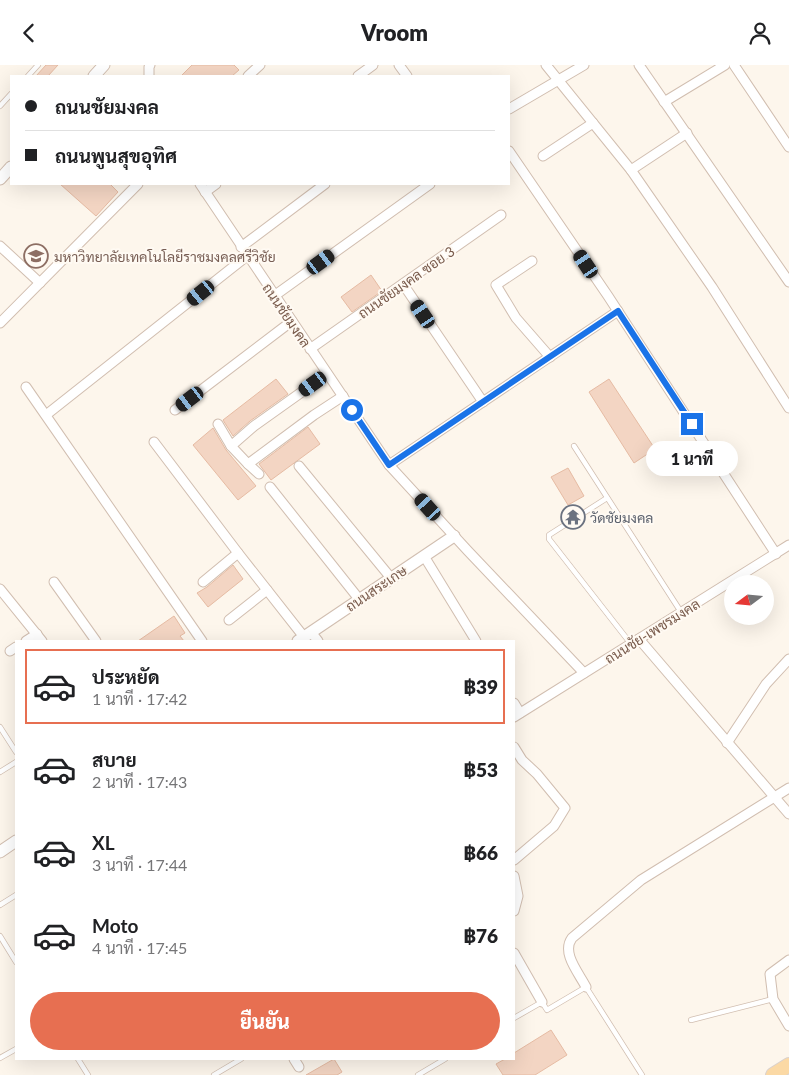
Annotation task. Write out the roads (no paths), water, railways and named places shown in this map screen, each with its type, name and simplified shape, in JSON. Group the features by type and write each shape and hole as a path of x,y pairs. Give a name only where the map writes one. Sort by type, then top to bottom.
{"main road":[{"path":"773,1075 789,1065"}],"street":[{"path":"95,75 104,65"},
{"path":"249,75 260,65"},
{"path":"359,75 373,65"},
{"path":"546,65 631,169 712,287 789,408"},
{"path":"510,108 584,65"},
{"path":"639,65 789,282"},
{"path":"664,102 725,65"},
{"path":"734,65 789,147"},
{"path":"543,156 593,123"},
{"path":"631,169 686,133"},
{"path":"510,152 618,311 776,554"},
{"path":"0,179 10,168"},
{"path":"0,323 137,185"},
{"name":"ถนนชัยมงคล","path":"201,185 389,465 584,673"},
{"path":"205,192 215,185"},
{"path":"241,247 324,185"},
{"path":"274,296 429,185"},
{"name":"ถนนชัยมงคล ซอย 3","path":"310,349 501,215"},
{"path":"0,246 40,283"},
{"path":"46,415 248,256"},
{"path":"532,261 496,285 516,318 550,357"},
{"path":"403,284 483,402"},
{"path":"389,465 618,311"},
{"path":"175,409 292,321"},
{"path":"231,446 254,426 327,374"},
{"path":"26,387 201,640"},
{"path":"248,464 314,415 343,397"},
{"path":"218,424 231,446 259,474"},
{"path":"154,442 267,590 308,638"},
{"path":"299,466 391,578"},
{"path":"270,487 359,599"},
{"name":"ถนนสระเกษ","path":"308,638 359,599 454,536"},
{"name":"ถนนชัย-เพชรมงคล","path":"517,715 789,545"},
{"path":"203,582 238,553"},
{"path":"424,556 475,640"},
{"path":"54,582 95,640"},
{"path":"0,589 40,638"},
{"path":"229,620 267,590"},
{"path":"635,642 789,814"},
{"path":"727,743 766,684 789,659"},
{"path":"515,749 522,760 537,774 565,808 554,826 515,858"},
{"path":"586,987 568,952 568,945 572,938 641,880 789,788"},
{"path":"0,852 15,842"},
{"path":"515,881 518,896 515,907"},
{"path":"515,955 542,1002"},
{"path":"789,960 770,974 774,999 789,1026"}],"lane":[{"path":"29,75 38,65"},
{"path":"0,106 10,95"},
{"path":"574,447 682,613"},
{"path":"607,498 549,535 549,539 635,642"},
{"path":"0,727 15,750"},
{"path":"0,772 15,763"},
{"path":"0,905 15,896"},
{"path":"0,936 15,960"},
{"path":"515,1017 542,1002 547,1010 586,987 642,1075"},
{"path":"691,1020 774,999"},
{"path":"0,1058 15,1050"},
{"path":"79,1060 88,1075"},
{"path":"214,1075 239,1060"},
{"path":"418,1075 443,1060"}],"place":[{"name":"มหาวิทยาลัยเทคโนโลยีราชมงคลศรีวิชัย","path":"36,256"},
{"name":"วัดชัยมงคล","path":"573,517"}]}
